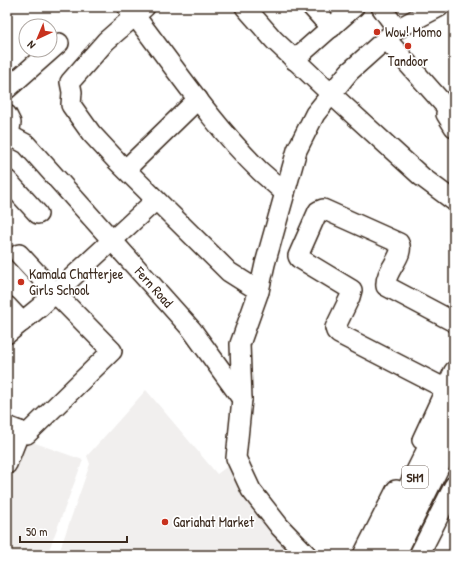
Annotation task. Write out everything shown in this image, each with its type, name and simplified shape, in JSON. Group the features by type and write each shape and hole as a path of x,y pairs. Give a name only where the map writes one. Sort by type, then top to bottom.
{"main road":[{"name":"SH1","path":"376,555 450,394"},
{"name":"SH1","path":"394,555 454,434"}],"street":[{"path":"245,7 294,60 422,177 454,201"},
{"path":"312,7 331,28"},
{"path":"294,60 354,7"},
{"path":"381,7 392,34 448,100 446,114 454,127"},
{"path":"307,555 280,527 251,490 236,458 242,399 240,344 259,291 265,264 297,150 315,114 350,72 392,34 439,7"},
{"path":"259,291 229,272 126,170 91,133 71,105 72,92 70,82 135,10 198,99 229,137 260,171 285,193"},
{"path":"7,89 59,43"},
{"path":"126,170 198,99"},
{"path":"7,115 11,123 8,135"},
{"name":"Fern Road","path":"8,135 26,144 192,330 242,399"},
{"path":"7,180 38,214"},
{"path":"7,334 113,241 156,200"},
{"path":"450,394 336,331 335,328 352,290 298,256 318,211 323,209 399,243 402,246 401,251 386,277 386,286 454,322"},
{"path":"7,464 13,429 27,434 112,351 19,254"},
{"path":"7,306 22,322"},
{"path":"363,555 414,456 450,394 454,371"},
{"path":"419,555 454,486"}],"shaded area":[{"path":"146,390 217,474 236,460 308,555 58,555 90,464 87,456"},
{"path":"7,433 83,460 47,555 7,555"}],"place":[{"name":"Wow! Momo","path":"377,32"},
{"name":"Tandoor","path":"408,46"},
{"name":"Kamala Chatterjee Girls School","path":"21,282"},
{"name":"Gariahat Market","path":"165,522"}]}
